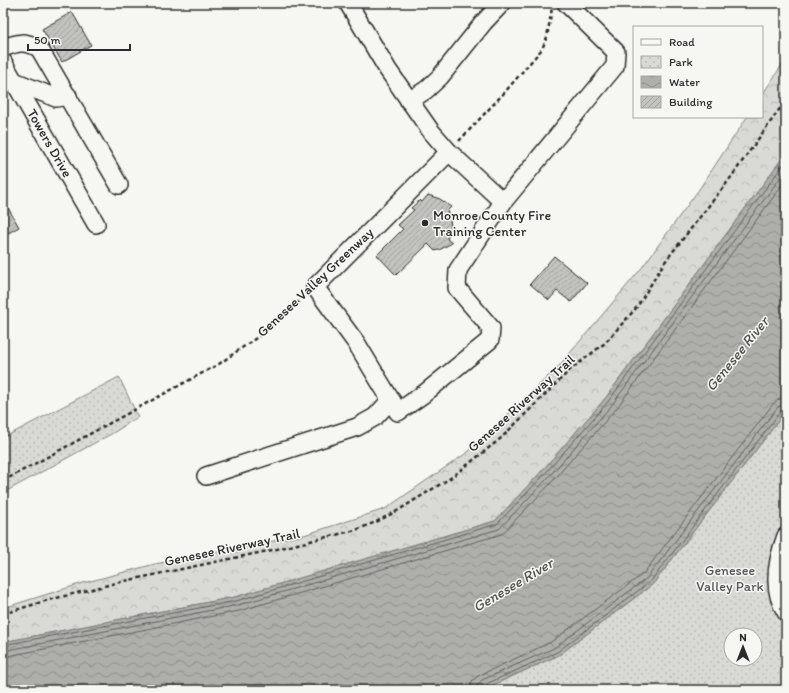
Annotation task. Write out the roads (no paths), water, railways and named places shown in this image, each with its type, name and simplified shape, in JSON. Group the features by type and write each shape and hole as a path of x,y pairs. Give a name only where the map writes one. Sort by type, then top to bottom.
{"street":[{"path":"348,3 381,60 430,130 449,152 503,202"},
{"path":"409,101 429,87 444,73 484,22 502,3"},
{"path":"206,476 357,427 375,417 387,404 392,401 398,412 425,394 490,340 491,328 456,288 458,270 503,202 615,66 616,52 566,3"},
{"path":"3,48 16,43 27,42 39,48 119,185"},
{"name":"Towers Drive","path":"3,62 96,224"},
{"path":"14,81 56,98 68,96"},
{"name":"Genesee Valley Greenway","path":"392,401 357,344 314,286 449,152"},
{"path":"786,536 779,559 777,584 779,597 786,612"}],"water":[{"name":"Genesee River","path":"786,153 786,411 653,584 559,655 482,690 3,690 3,642 235,597 495,521 539,474 604,400"}],"place":[{"name":"Monroe County Fire Training Center","path":"425,223"}],"park label":[{"name":"Genesee Valley Park","path":"730,578"}]}
